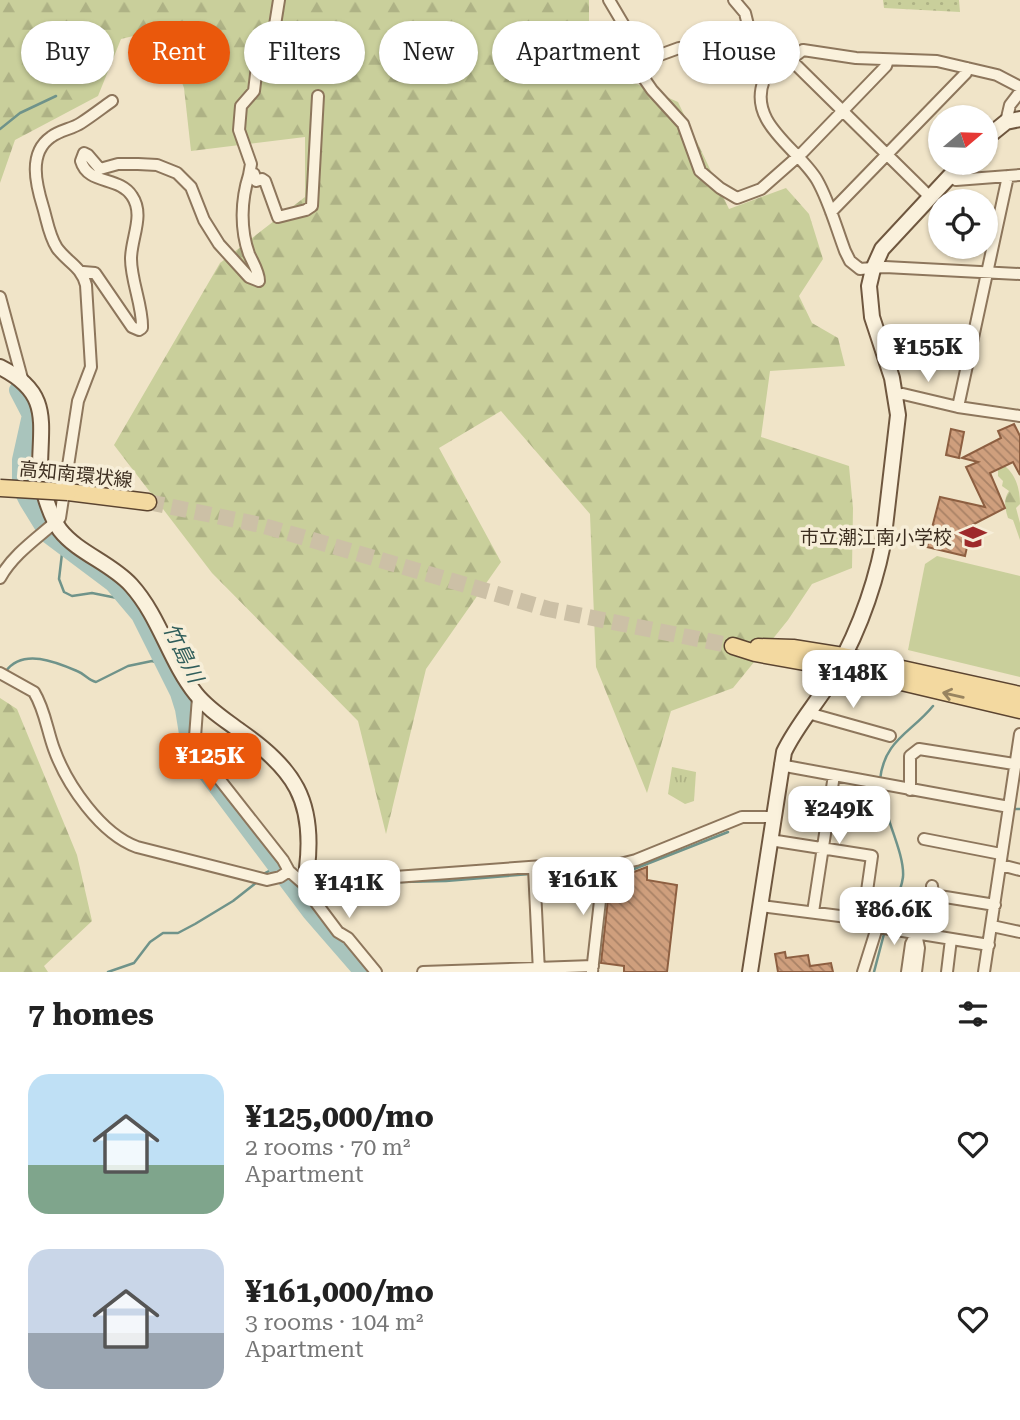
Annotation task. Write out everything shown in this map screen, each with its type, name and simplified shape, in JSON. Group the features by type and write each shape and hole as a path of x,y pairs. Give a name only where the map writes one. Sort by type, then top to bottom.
{"main road":[{"name":"高知南環状線","path":"0,488 68,492 148,502"},
{"path":"738,647 755,653 840,662 1020,695"},
{"path":"840,662 1020,710"}],"street":[{"path":"112,101 80,123 46,141 40,150 35,171 36,186 56,246 83,272 95,274 132,327 139,330 142,328 131,261 137,208 124,187 91,176 85,170 81,161 84,153 100,169 118,164 145,164 161,166 177,173 191,187 214,237 249,277 257,281 260,278 250,257 243,230 244,197 251,164 239,130 241,106 254,91 258,57 275,25 279,0"},
{"path":"609,0 621,21"},
{"path":"734,0 744,11 748,21"},
{"path":"800,53 803,50 856,58 937,61 997,75 1020,87"},
{"path":"649,84 683,124 703,175 734,197 740,198 757,192 798,156 886,66 888,60"},
{"path":"831,212 967,73 967,68"},
{"path":"800,69 928,195"},
{"path":"762,84 762,110 769,125 816,179 850,261 860,269 885,267 1020,274"},
{"path":"998,130 1013,120 1010,105 1020,92"},
{"path":"249,175 254,174 256,181 265,181 278,217 306,210 312,205 318,96"},
{"path":"938,189 950,176 956,180 1014,175 986,273 958,407"},
{"path":"750,972 780,765 791,737 853,638 880,560 898,415 896,395 872,317 869,286 882,249 928,199"},
{"path":"0,578 6,568 60,518 78,401 90,367 88,305 83,272"},
{"path":"0,297 23,382"},
{"path":"0,367 19,377 33,394 41,413 40,474 48,528"},
{"path":"896,395 903,394 958,407 1020,416"},
{"path":"48,528 69,539 129,582 156,620 185,680 198,697 210,710 267,750 284,767 297,787 306,812 305,885"},
{"path":"0,673 34,692 62,770 84,802 112,833 138,847 267,880 285,874 305,885 331,923 348,938 377,972"},
{"path":"198,697 195,737 205,761 283,860 285,874"},
{"path":"807,713 890,736"},
{"path":"984,972 1020,734"},
{"path":"910,790 909,756 919,749 1014,764"},
{"path":"780,765 1009,807"},
{"path":"813,912 834,775"},
{"path":"307,868 335,874 395,877 557,865 621,865 742,817 773,817"},
{"path":"924,839 1001,860 1020,870"},
{"path":"770,840 872,856 863,919"},
{"path":"423,972 592,969 604,864"},
{"path":"534,868 539,969"},
{"path":"932,886 933,895 995,905"},
{"path":"761,906 879,921 882,928 863,972"},
{"path":"992,926 1020,932"},
{"path":"882,928 989,945"},
{"path":"907,972 911,944 916,934"},
{"path":"916,934 919,948 916,972"},
{"path":"947,972 951,939"}],"green space":[{"path":"0,0 589,0 589,21 492,21 492,84 637,84 678,102 729,209 786,188 809,214 823,259 799,296 812,323 838,338 845,366 770,371 761,437 849,466 853,508 852,568 812,584 788,620 733,688 671,711 647,793 596,667 590,514 501,411 439,448 501,562 426,669 386,834 358,721 212,573 114,445 220,263 305,197 305,137 191,151 183,84 230,84 230,21 128,21 128,37 121,39 114,56 114,21 21,21 21,84 103,84 98,96 15,140 0,183"},
{"path":"883,0 959,0 960,12 884,8"},
{"path":"1003,465 1011,472 1018,488 1020,504 1016,508 1020,523 1020,540 1013,520 1008,518 1006,511 1005,501 1009,491 1002,486 1003,481 998,476 998,468"},
{"path":"937,556 1020,576 1020,677 908,650 925,564"},
{"path":"0,698 17,709 77,855 92,921 44,966 48,972 0,972"},
{"path":"672,767 696,772 694,801 685,804 668,794"}],"building":[{"path":"1014,424 1020,436 1020,475 1013,462 990,473 1005,508 972,525 965,556 927,547 940,497 985,507 966,467 978,462 962,458 1001,438 998,431"},
{"path":"951,429 964,432 959,458 946,455"},
{"path":"647,867 647,880 677,885 667,972 624,972 624,966 601,963 610,881"},
{"path":"785,952 786,958 808,955 810,966 831,963 833,972 778,972 775,954"}],"waterway":[{"path":"0,129 20,113 56,96"},
{"name":"竹島川","path":"18,390 31,415 21,460 21,487 28,501 49,535 113,583 140,615 179,693 190,746 200,764 311,912 363,972"},
{"path":"63,545 59,579 64,592 72,596 92,593 127,600"},
{"path":"6,671 21,660 40,659 69,667 96,682 128,666 152,661 166,665"},
{"path":"880,780 887,755 893,746 933,706"},
{"path":"880,786 903,867 900,889 887,924"},
{"path":"1015,809 1020,809"},
{"path":"609,873 629,871 728,832"},
{"path":"263,874 277,867"},
{"path":"539,873 597,870"},
{"path":"401,882 530,874"},
{"path":"342,881 384,882"},
{"path":"108,972 134,963 150,942 163,933 178,933 195,924 233,901 257,882"},
{"path":"874,972 885,930"}],"tunnel":[{"path":"148,502 261,525 548,609 733,646"}],"place":[{"name":"市立潮江南小学校","path":"973,537"}]}
